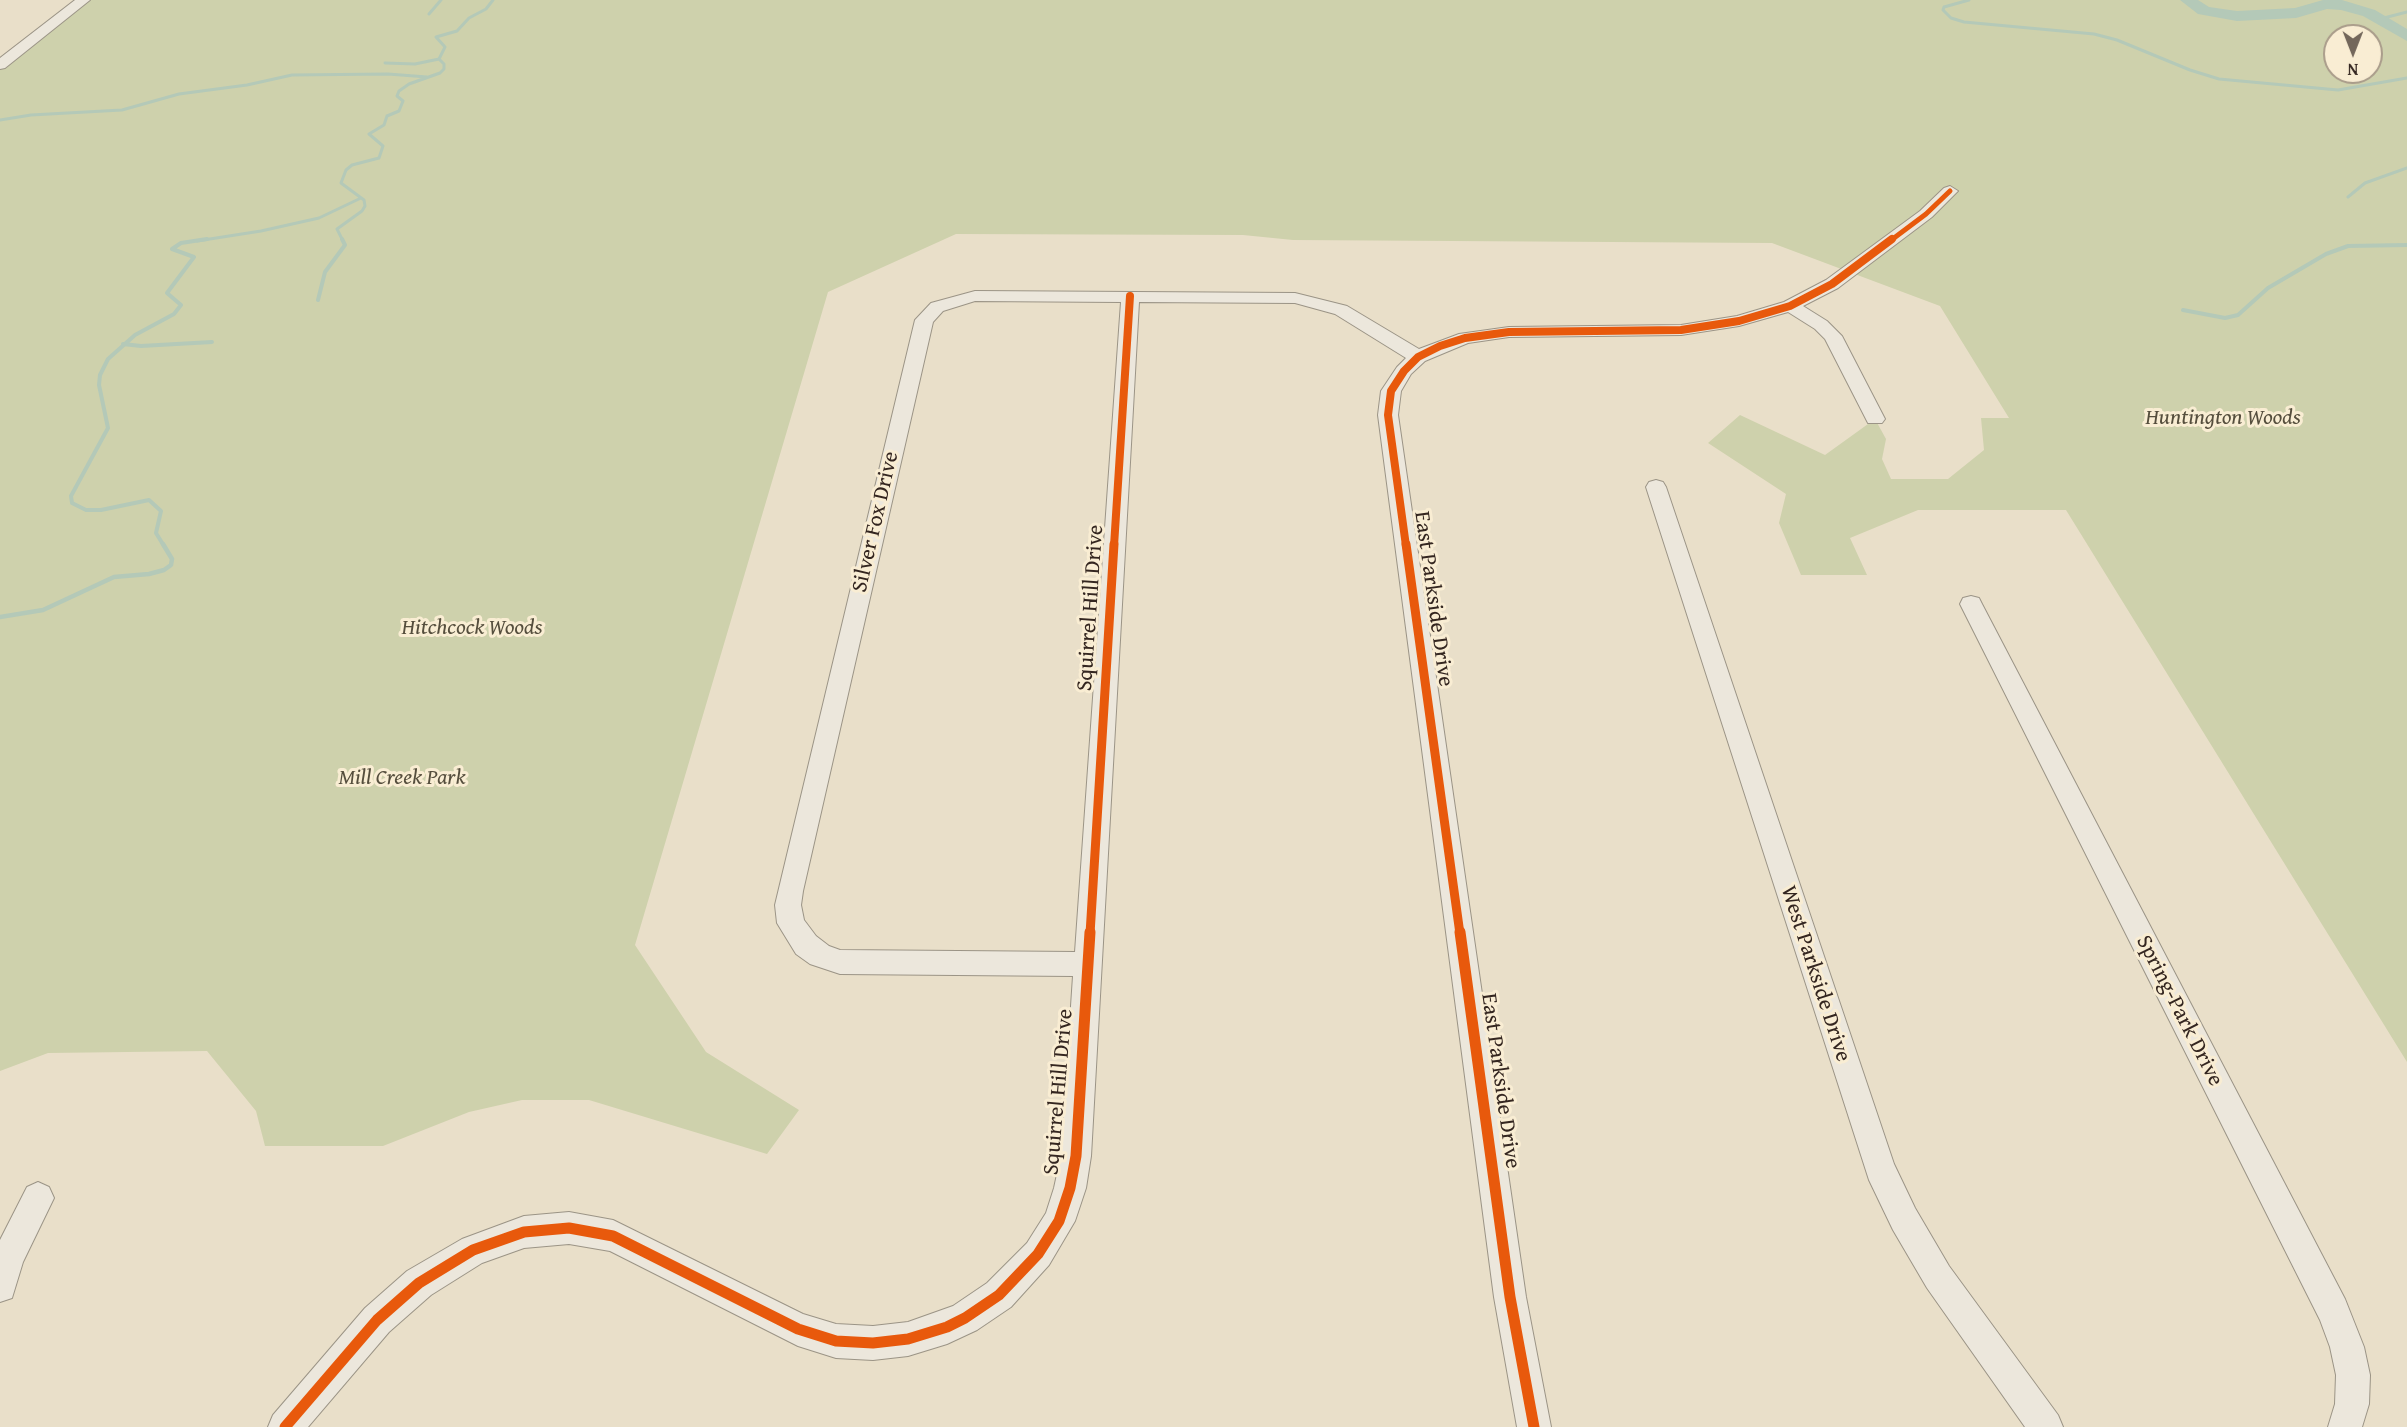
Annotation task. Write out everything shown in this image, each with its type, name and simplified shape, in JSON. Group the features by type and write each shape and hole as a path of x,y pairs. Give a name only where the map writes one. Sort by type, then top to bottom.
{"street":[{"path":"0,65 83,0"},
{"name":"East Parkside Drive","path":"1534,1427 1510,1296 1388,415 1389,399 1395,383 1418,357 1448,343 1484,334 1681,330 1739,321 1790,306 1832,284 1926,214 1950,191"},
{"name":"Silver Fox Drive","path":"1088,964 840,962 820,955 806,945 791,923 788,904 924,320 937,308 949,302 975,296 1281,297 1311,300 1332,306 1355,317 1418,357"},
{"name":"Squirrel Hill Drive","path":"285,1427 378,1320 405,1294 445,1265 473,1250 524,1232 569,1228 613,1236 798,1329 836,1341 873,1343 908,1339 947,1327 965,1318 1014,1282 1038,1254 1059,1221 1070,1188 1076,1156 1130,296"},
{"path":"1790,306 1821,325 1833,336 1875,419"},
{"name":"West Parkside Drive","path":"1656,487 1880,1168 1904,1219 1938,1277 2046,1427"},
{"name":"Spring-Park Drive","path":"1971,604 2333,1311 2347,1347 2353,1375 2352,1404 2345,1427"},
{"path":"0,1286 8,1258 38,1198"}],"green space":[{"name":"Mill Creek Park","path":"83,0 2407,0 2407,1062 2066,510 1918,510 1850,538 1867,575 1801,575 1779,523 1786,494 1708,443 1740,415 1825,455 1875,419 1886,439 1882,459 1891,479 1948,479 1984,450 1981,418 2009,418 1940,306 1772,243 1293,240 1243,235 956,234 828,292 635,945 706,1052 799,1110 767,1154 589,1100 522,1100 469,1112 383,1146 265,1146 256,1111 207,1051 48,1053 0,1071 0,65"}],"waterway":[{"path":"429,14 441,0"},
{"path":"439,59 445,47 436,37 457,31 469,18 486,9 493,0"},
{"path":"1969,0 1944,7 1943,10 1951,18 1964,22 2094,34 2117,40 2190,70 2219,79 2338,90 2407,78"},
{"path":"2188,0 2204,11 2237,16 2296,13 2326,4 2342,5 2369,13 2407,36"},
{"path":"2380,19 2407,12"},
{"path":"318,300 325,272 345,245 337,229 362,211 365,206 364,200 341,183 346,170 352,165 379,158 383,146 369,134 384,125 387,116 399,111 403,101 397,96 399,91 409,84 440,73 444,69 444,64 439,59"},
{"path":"385,63 415,64 439,59"},
{"path":"0,120 31,115 122,110 179,94 247,85 292,75 388,74 427,77"},
{"path":"2348,197 2365,183 2407,168"},
{"path":"197,241 261,231 319,218 361,198"},
{"path":"125,344 135,335 174,314 181,305 167,293 194,257 172,249 181,243 207,239"},
{"path":"2183,310 2225,318 2238,315 2268,288 2326,254 2348,246 2407,245"},
{"path":"125,344 141,346 212,342"},
{"path":"125,344 108,359 100,375 99,385 108,428 71,496 72,503 86,510 101,510 149,500 161,511 156,533 164,546"},
{"path":"0,617 43,610 114,577 149,574 164,570 171,565 172,559 163,544"}],"cycle path":[{"path":"1534,1427 1510,1297 1388,415 1391,391 1404,371 1418,357 1440,346 1465,338 1509,332 1681,330 1739,321 1790,306 1832,284 1926,214 1950,191"},
{"path":"285,1427 377,1320 419,1283 473,1250 524,1232 569,1228 613,1236 798,1329 836,1341 873,1343 908,1339 947,1327 965,1318 999,1295 1038,1254 1059,1221 1070,1188 1076,1156 1130,296"}],"park label":[{"name":"Huntington Woods","path":"2223,418"},
{"name":"Hitchcock Woods","path":"472,628"}]}
